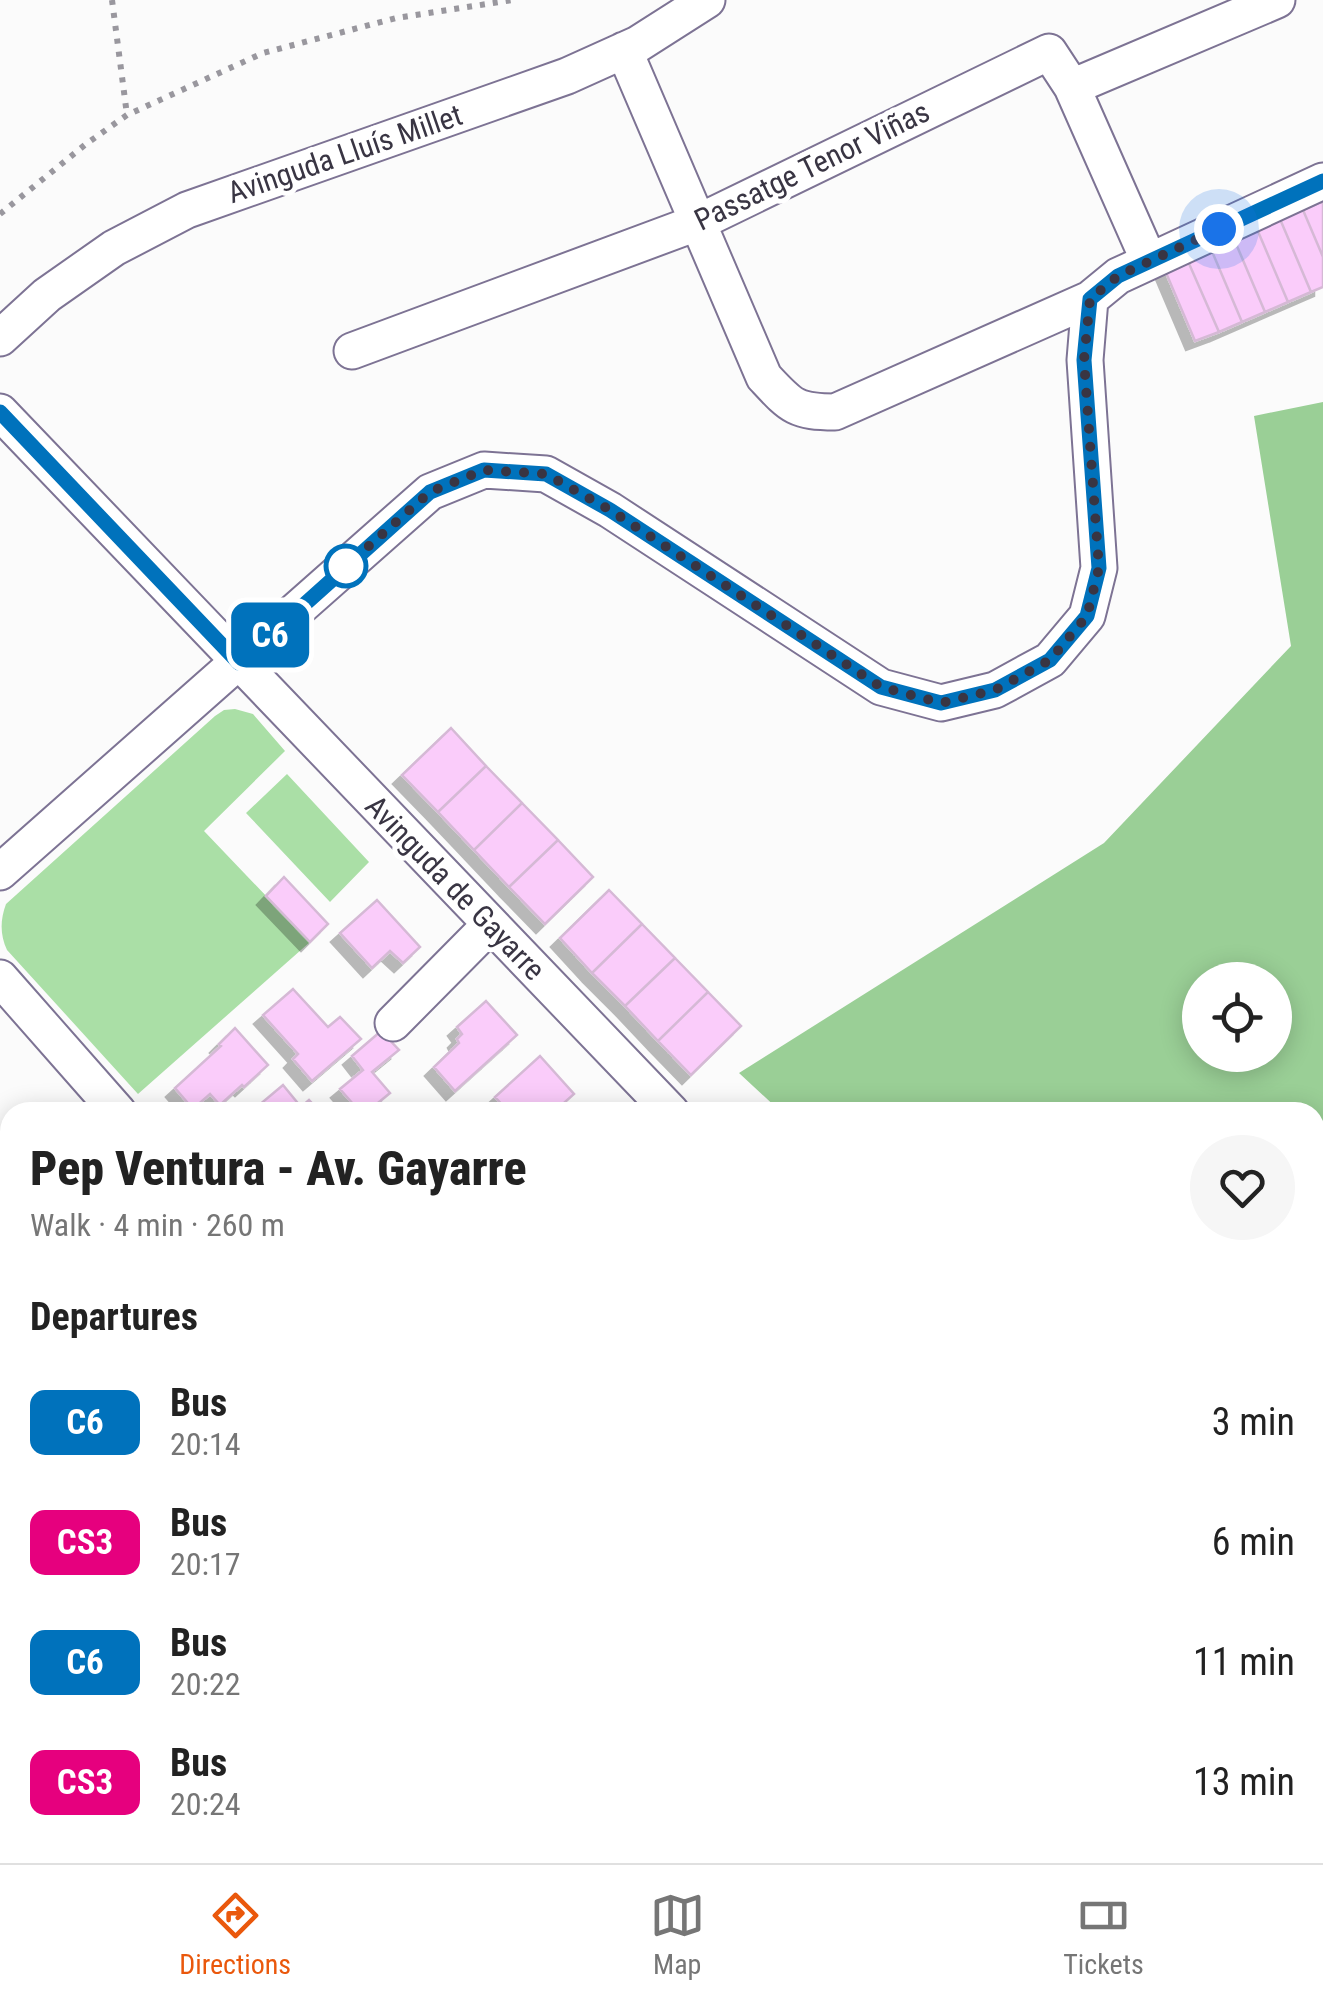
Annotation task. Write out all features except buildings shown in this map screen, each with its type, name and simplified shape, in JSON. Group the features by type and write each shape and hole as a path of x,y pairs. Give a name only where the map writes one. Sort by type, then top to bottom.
{"street":[{"name":"Avinguda Lluís Millet","path":"0,338 47,295 114,248 187,210 567,76 624,50 707,0"},
{"path":"1072,87 1277,0"},
{"path":"624,50 764,377 785,399 807,412 835,412 1090,299 1118,276 1323,181"},
{"name":"Passatge Tenor Viñas","path":"352,351 700,222 1049,52 1072,87 1149,261"},
{"path":"0,872 430,492 484,470 546,474 610,510 881,687 941,703 995,690 1050,660 1075,631 1087,616 1099,568 1084,360 1090,299"},
{"path":"0,412 239,663"},
{"name":"Avinguda de Gayarre","path":"239,663 661,1102"},
{"path":"393,1024 490,924"},
{"path":"0,978 109,1102"}],"path":[{"path":"112,0 127,115"},
{"path":"0,214 127,115 263,53 396,18 512,0"}],"green space":[{"path":"1323,402 1323,1102 770,1102 739,1073 1104,843 1291,646 1254,416"},
{"path":"235,709 253,714 285,751 204,831 310,942 138,1094 7,950 2,933 4,910 6,904 215,716"},
{"path":"287,774 369,862 330,902 246,813"}],"bus line":[{"name":"C6","path":"0,412 239,663 430,492 484,470 546,474 610,510 881,687 941,703 995,690 1050,660 1087,616 1099,568 1084,360 1090,299 1118,276 1323,181"}],"route":[{"path":"346,566 430,492 484,470 546,474 610,510 881,687 941,703 995,690 1050,660 1087,616 1099,568 1084,360 1090,299 1118,276 1219,229"}]}
